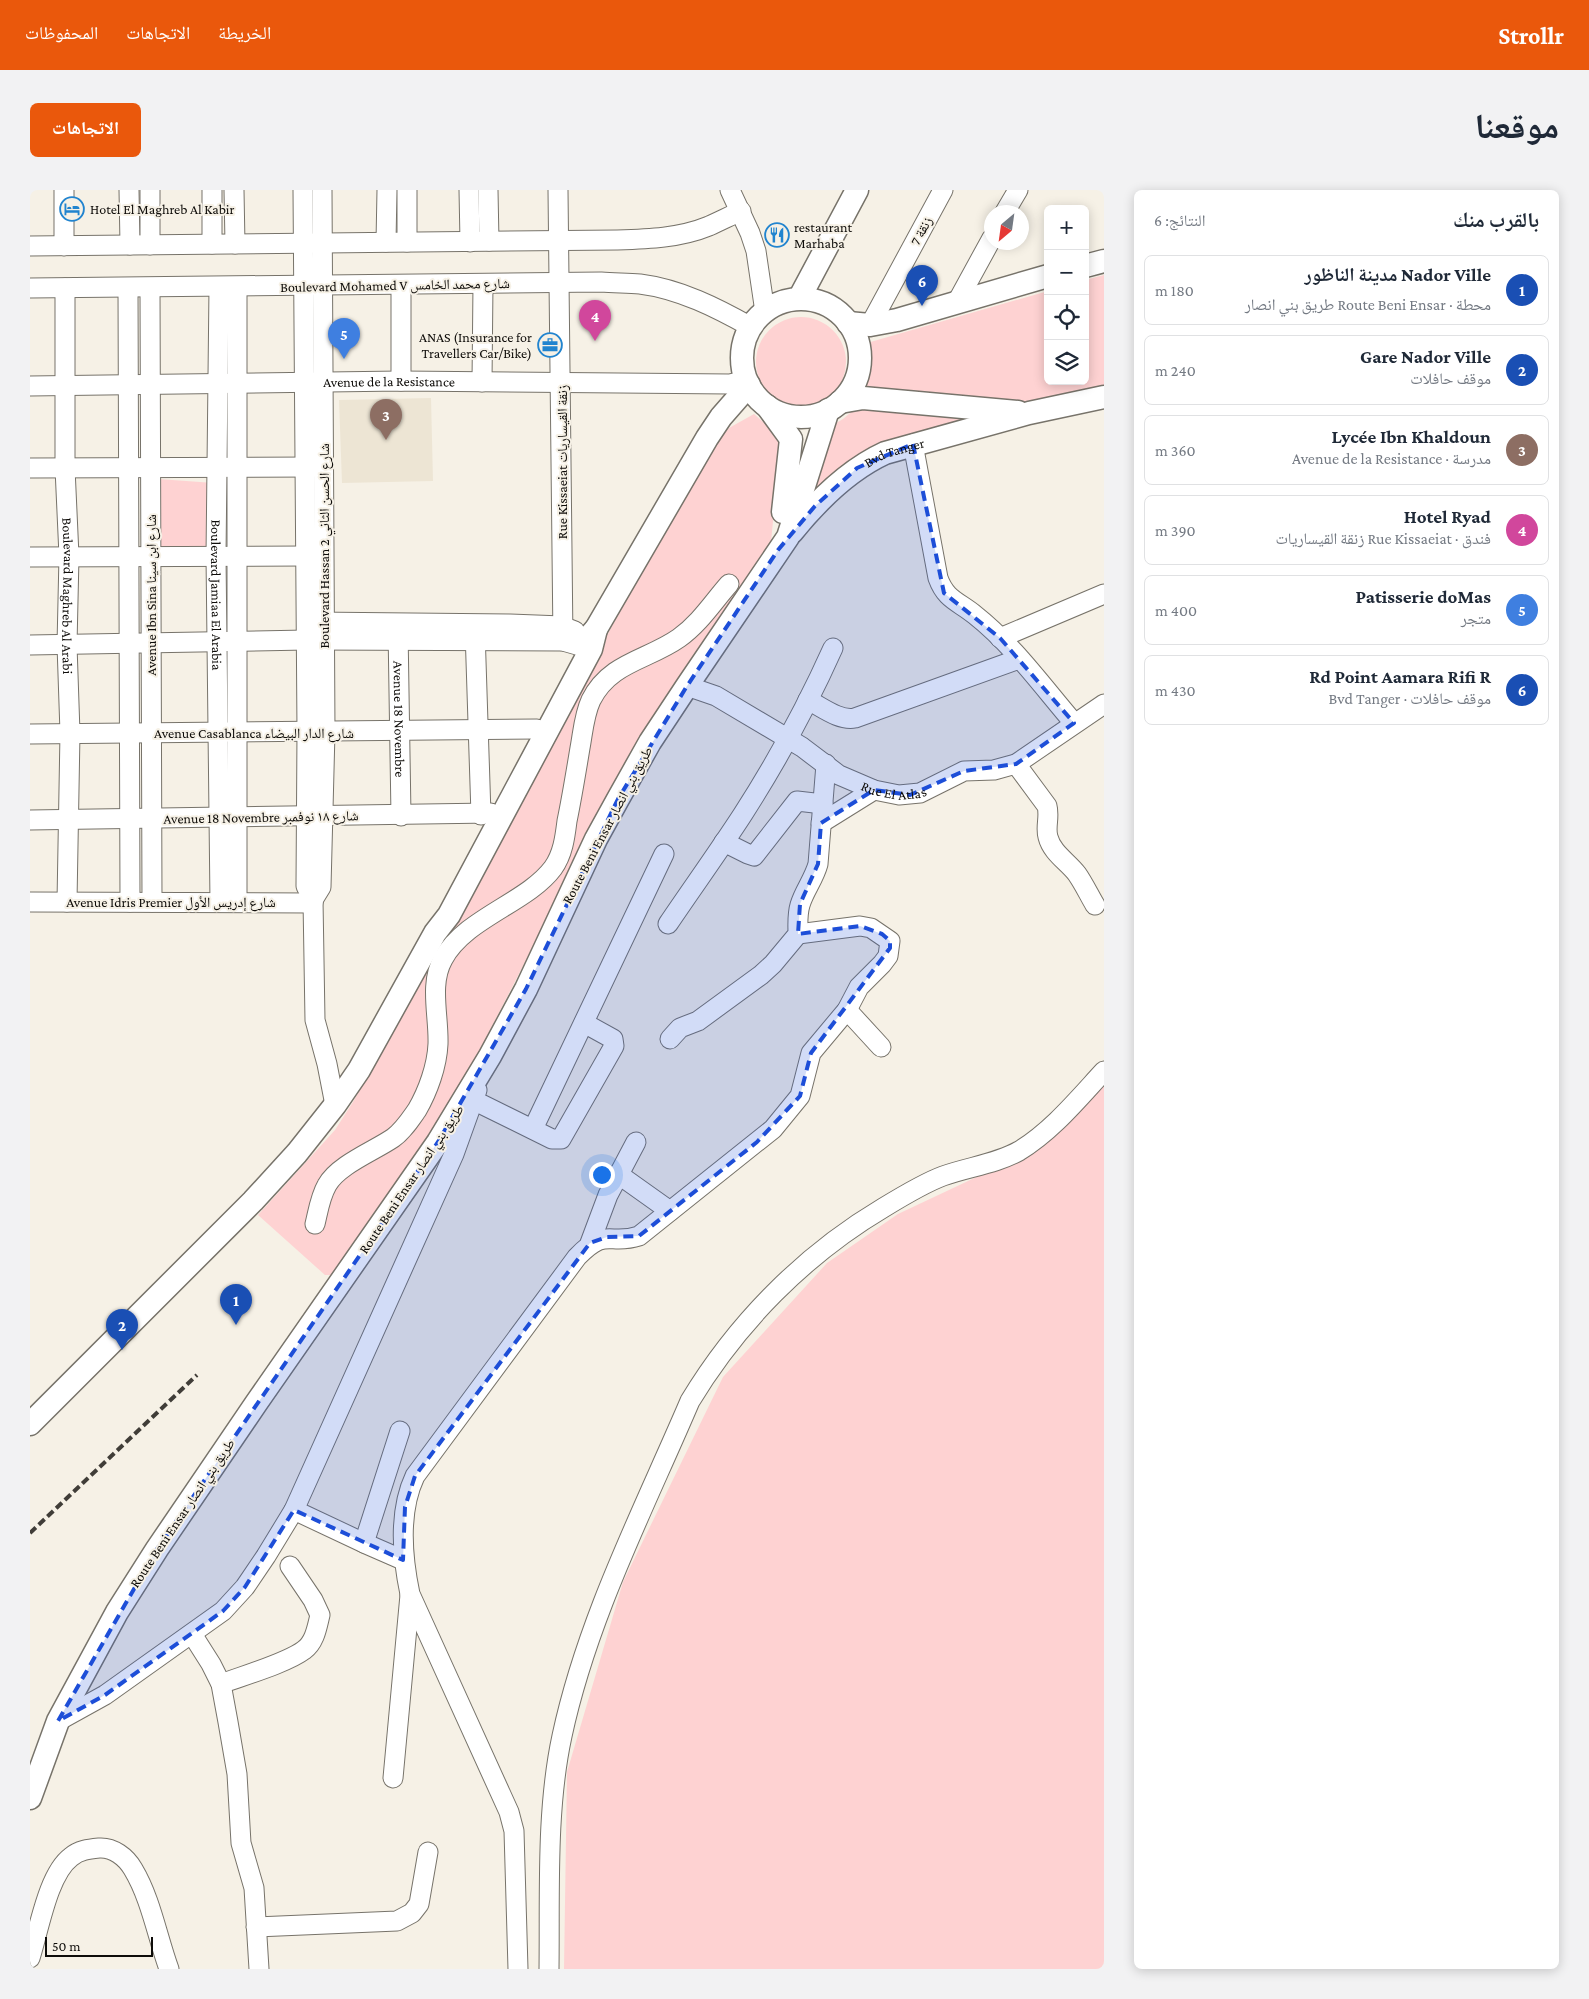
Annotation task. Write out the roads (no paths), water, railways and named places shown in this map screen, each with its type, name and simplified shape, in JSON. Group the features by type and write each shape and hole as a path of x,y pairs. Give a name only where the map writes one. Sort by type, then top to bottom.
{"main road":[{"path":"800,297 857,190"},
{"path":"1089,265 1104,261"},
{"path":"848,323 870,326 897,320 1044,277"},
{"path":"800,297 831,307 848,323 858,342 860,364 854,385 834,406 818,414 796,416 766,405 757,396 748,382 743,366 743,353 746,340 758,320 789,299 800,297"},
{"path":"435,933 436,922 441,910 486,814 538,729 583,638 706,438 748,382"},
{"name":"Bvd Tanger","path":"783,544 816,506 857,468 885,453 1029,413 1104,397"},
{"name":"Bvd Tanger","path":"834,406 862,398 1029,413"},
{"name":"Route Beni Ensar طريق بني انصار","path":"766,405 786,430 792,446 783,544"},
{"name":"Route Beni Ensar طريق بني انصار","path":"30,1798 58,1720 117,1612 256,1402 438,1142 490,1056 526,989 592,848 650,742 783,544 834,406"},
{"path":"30,1424 253,1201 297,1153 335,1105 359,1070 435,933 449,915 583,638"}],"street":[{"path":"64,190 64,246"},
{"path":"129,190 130,245"},
{"path":"150,190 150,245"},
{"path":"212,190 212,244"},
{"path":"234,190 235,244"},
{"name":"Boulevard Hassan 2 شارع الحسن الثاني","path":"303,190 304,243 313,286 316,632 315,816 306,886 313,901 315,1020 327,1064 335,1105"},
{"name":"Boulevard Hassan 2 شارع الحسن الثاني","path":"313,286 322,243 322,190"},
{"path":"386,190 386,242"},
{"path":"407,190 407,242"},
{"path":"469,190 470,242"},
{"path":"488,190 488,241"},
{"path":"558,190 559,241"},
{"path":"730,190 741,210 756,251 758,320"},
{"name":"زنقة 7","path":"870,326 944,190"},
{"path":"1009,205 1018,190"},
{"path":"30,246 617,240 673,236 709,226 741,210"},
{"name":"Rue Kissaeiat زنقة القيساريات","path":"559,241 561,384 583,638"},
{"path":"957,302 985,250"},
{"name":"Boulevard Mohamed V شارع محمد الخامس","path":"30,288 560,283 640,284 663,289 758,320"},
{"path":"482,382 483,284"},
{"path":"401,285 401,382"},
{"name":"Boulevard Jamiaa El Arabia","path":"228,287 237,383 237,733 228,818"},
{"name":"Boulevard Jamiaa El Arabia","path":"228,287 218,384 216,556 218,733 228,818 229,902"},
{"name":"Boulevard Maghreb Al Arabi","path":"65,288 65,468 70,733 67,902"},
{"name":"Avenue Ibn Sina شارع ابن سينا","path":"128,288 130,902"},
{"name":"Avenue Ibn Sina شارع ابن سينا","path":"150,288 152,902"},
{"name":"Avenue de la Resistance","path":"30,386 314,382 730,384 748,382"},
{"path":"913,444 941,586 949,597 977,616 1000,638 1074,723"},
{"path":"30,468 315,467"},
{"name":"Boulevard Hassan 2 شارع الحسن الثاني","path":"315,467 306,556 316,632"},
{"path":"30,557 306,556"},
{"path":"315,1224 323,1193 328,1183 336,1174 394,1137 405,1126 425,1095 438,1046 436,996 442,960 451,947 497,910 524,894 544,878 554,866 564,843 586,712 599,686 607,678 634,660 677,640 712,606 729,584"},
{"path":"1000,638 1104,594"},
{"path":"30,645 217,643 316,632 475,632 583,638"},
{"name":"Avenue 18 Novembre","path":"398,632 402,816"},
{"path":"475,632 478,731 486,814"},
{"path":"668,924 743,814 788,739 833,648"},
{"path":"808,700 832,713 849,719 855,718 1019,659"},
{"name":"Rue El Atlas","path":"686,686 716,696 802,747 838,775 874,790 910,794 930,788 964,771 994,770 1016,764 1104,704"},
{"name":"Avenue Casablanca شارع الدار البيضاء","path":"30,734 538,729"},
{"path":"670,1040 680,1028 698,1021 747,987 773,964 798,934 800,904 818,864 826,764"},
{"path":"1016,764 1047,806 1049,814 1048,839 1055,851 1076,873 1095,905"},
{"path":"822,823 874,790"},
{"path":"724,842 754,856 797,802 823,804"},
{"name":"Avenue 18 Novembre شارع ١٨ نوفمبر","path":"30,820 486,814"},
{"path":"533,1129 664,854"},
{"name":"Avenue Idris Premier شارع إدريس الأول","path":"30,902 313,901"},
{"path":"590,1243 607,1237 628,1239 639,1236 772,1129 800,1096 811,1053 847,1010 859,987 888,956 890,941 871,928 860,926 798,934"},
{"path":"847,1010 881,1047"},
{"path":"473,1100 552,1139 561,1139 614,1046 613,1039 584,1023"},
{"path":"58,1720 105,1695 223,1611 245,1587 266,1556 294,1510 454,1154 490,1056"},
{"path":"549,1969 552,1799 562,1736 592,1628 690,1401 706,1374 734,1337 773,1294 823,1249 883,1208 943,1176 1017,1152 1045,1132 1104,1071"},
{"path":"518,1969 514,1839 509,1812 410,1594 403,1560 405,1507 408,1490 415,1476 577,1257 590,1243 608,1195 636,1142"},
{"path":"618,1174 670,1211"},
{"path":"364,1543 400,1431"},
{"path":"294,1510 403,1560"},
{"path":"220,1684 282,1661 305,1649 316,1634 320,1615 313,1600 290,1566"},
{"path":"393,1778 410,1594"},
{"path":"192,1634 211,1664 220,1684 237,1774 241,1843 254,1888 259,1969"},
{"path":"30,1958 53,1878 71,1856 85,1850 103,1848 121,1854 132,1867 143,1888 158,1940 169,1969"},
{"path":"256,1927 398,1921 412,1913 419,1904 428,1852"}],"railway":[{"path":"30,1533 197,1375"}],"place":[{"name":"Hotel El Maghreb Al Kabir","path":"72,209"},
{"name":"restaurant Marhaba","path":"777,235"},
{"name":"Rd Point Aamara Rifi R","path":"922,306"},
{"name":"Hotel Ryad","path":"595,341"},
{"name":"ANAS (Insurance for Travellers Car/Bike)","path":"550,345"},
{"name":"Patisserie doMas","path":"344,359"},
{"name":"Lycée Ibn Khaldoun","path":"386,440"},
{"name":"Nador Ville مدينة الناظور","path":"236,1325"},
{"name":"Gare Nador Ville","path":"122,1350"}]}
